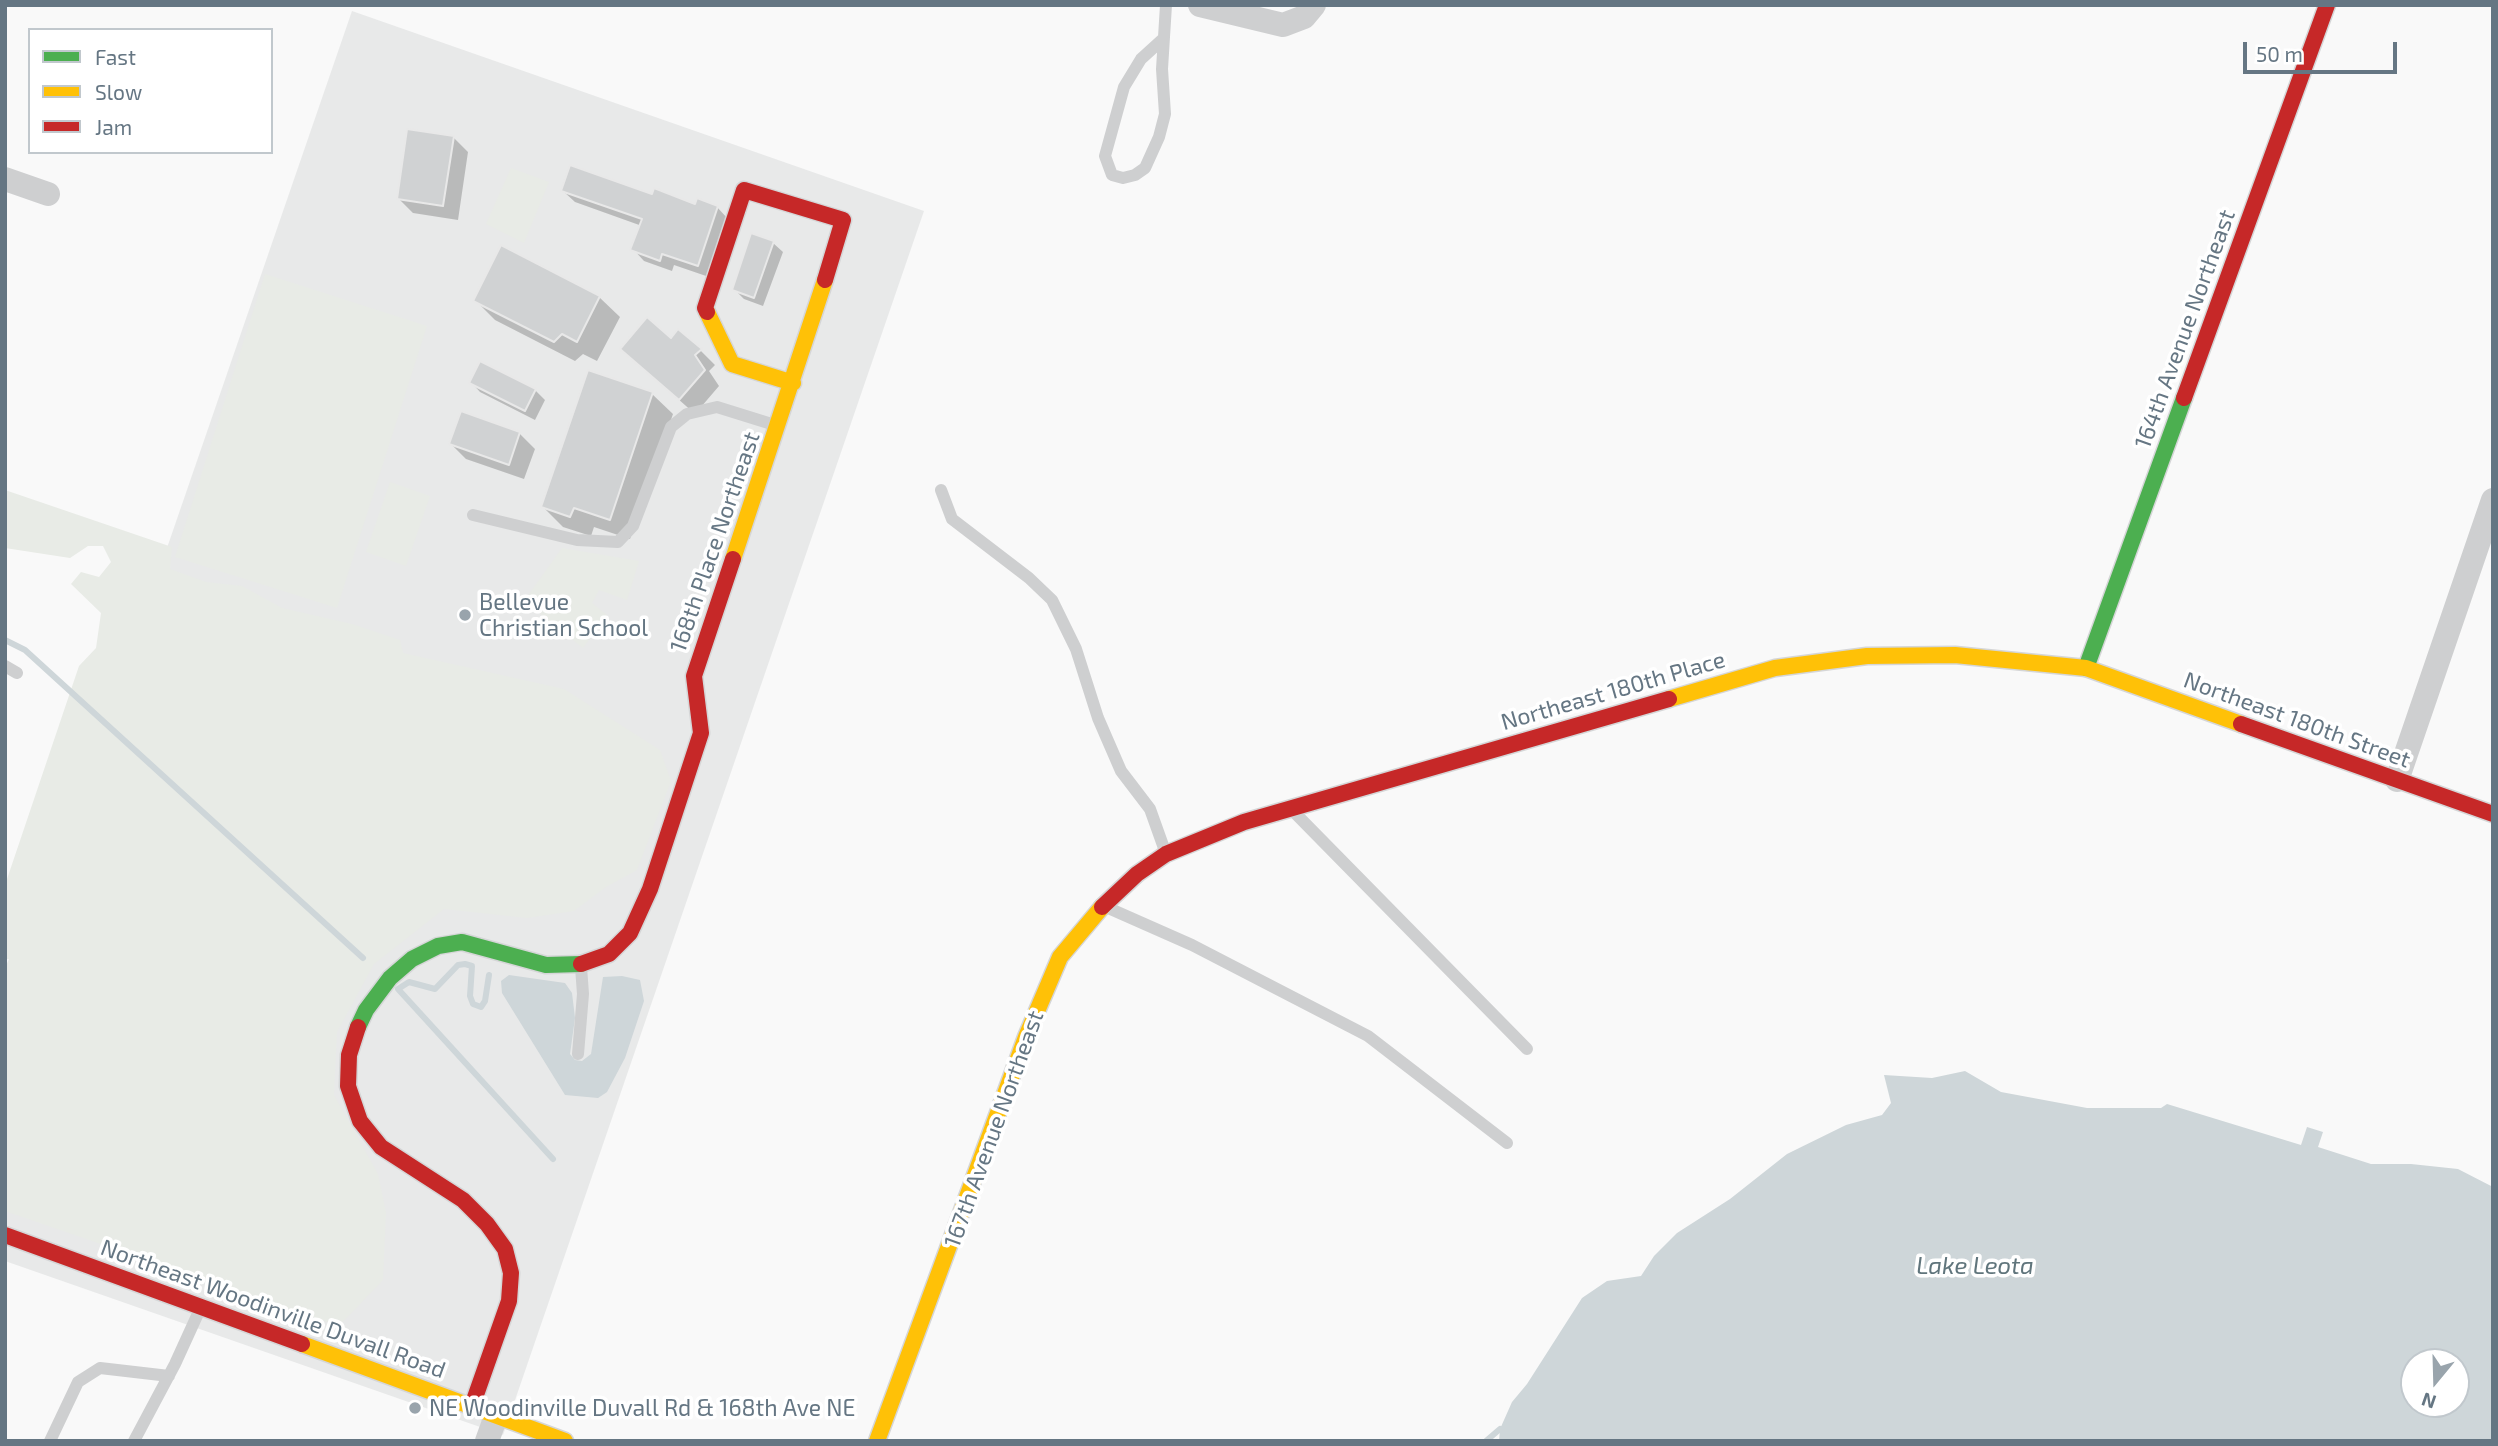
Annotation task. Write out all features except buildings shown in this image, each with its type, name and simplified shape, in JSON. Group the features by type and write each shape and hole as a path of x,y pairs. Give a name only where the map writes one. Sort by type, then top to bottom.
{"street":[{"path":"1200,5 1283,25 1304,17 1314,5"},
{"name":"164th Avenue Northeast","path":"2086,668 2327,5"},
{"path":"5,179 48,194"},
{"name":"168th Place Northeast","path":"472,1406 509,1301 511,1273 505,1249 487,1224 463,1199 381,1147 360,1121 348,1086 349,1055 361,1020 378,994 412,959 438,946 462,942 546,965 581,964 609,954 630,933 650,889 701,733 694,676 793,383 844,220 744,190 705,308 732,364 793,383"},
{"path":"2397,780 2493,500"},
{"name":"Northeast 180th Place","path":"1166,854 1244,822 1775,668 1867,656 1930,655 2086,668"},
{"name":"Northeast 180th Street","path":"2086,668 2493,814"},
{"name":"167th Avenue Northeast","path":"877,1441 1031,1026 1060,957 1103,906 1137,874 1166,854"},
{"name":"Northeast Woodinville Duvall Road","path":"5,1236 565,1441"},
{"path":"487,1441 496,1416"}],"lane":[{"path":"1163,39 1141,59 1124,87 1105,156 1112,175 1123,178 1135,175 1145,167 1159,137 1165,114 1163,39 1166,5"},
{"path":"472,515 577,540 618,542 633,526 671,427 687,414 717,407 778,426"},
{"path":"941,490 952,519 1029,578 1052,600 1076,649 1098,718 1116,760 1150,809 1166,854"},
{"path":"5,666 17,673"},
{"path":"1290,808 1527,1049"},
{"path":"1103,906 1192,945 1368,1036 1507,1143"},
{"path":"578,1054 583,994 581,964"},
{"path":"134,1441 169,1376 201,1307"},
{"path":"50,1441 78,1382 100,1368 169,1376"}],"shaded area":[{"name":"Bellevue Christian School","path":"352,11 924,211 503,1435 5,1261 5,1018"},
{"path":"511,168 549,182 524,243 486,224"},
{"path":"265,274 427,326 337,608 175,557"},
{"path":"390,482 430,496 406,566 366,552"},
{"path":"5,490 172,547 170,569 206,582 242,586 282,608 352,624 400,640 403,653 564,689 660,750 671,781 637,870 606,887 574,911 527,918 444,909 374,964 337,1032 334,1095 378,1174 386,1213 383,1280 339,1326 5,1211 5,968 9,959 5,959 5,885 79,666 96,648 101,613 71,584 81,572 99,577 111,562 103,546 88,546 70,558 5,548"},
{"path":"562,548 639,561 627,600 599,590 592,603 607,615 583,648 524,601"}],"water":[{"path":"509,975 565,983 572,993 575,1018 570,1054 575,1060 582,1061 591,1054 603,977 622,976 640,980 644,1001 625,1058 607,1092 598,1098 565,1095 502,993 501,981"},
{"name":"Lake Leota","path":"1965,1071 2001,1092 2087,1108 2161,1108 2167,1104 2301,1145 2307,1127 2323,1132 2318,1147 2371,1164 2411,1164 2458,1169 2493,1187 2493,1441 1499,1441 1500,1429 1512,1402 1527,1384 1582,1298 1607,1281 1641,1276 1654,1256 1677,1233 1730,1199 1787,1154 1846,1125 1882,1115 1891,1103 1884,1075 1932,1078"}],"waterway":[{"path":"5,640 25,650 363,958"},
{"path":"489,975 485,1001 481,1007 473,1004 470,996 472,966 465,964 458,965 435,989 409,982 398,989 553,1159"},
{"path":"1486,1441 1500,1429"}],"traffic: fast":[{"path":"2086,668 2184,398"},
{"path":"358,1027 366,1010 390,978 412,959 438,946 462,942 546,965 581,964"}],"traffic: slow":[{"path":"733,559 825,280"},
{"path":"707,312 732,364 793,383"},
{"path":"1669,699 1775,668 1867,656 1955,655 2086,668 2241,724"},
{"path":"877,1441 1026,1037 1060,957 1102,907"},
{"path":"302,1344 565,1441"}],"traffic: jam":[{"path":"2184,398 2327,5"},
{"path":"707,312 705,308 744,190 843,220 825,280"},
{"path":"581,964 609,954 630,933 650,889 701,733 694,676 733,559"},
{"path":"1102,907 1137,874 1166,854 1244,822 1669,699"},
{"path":"2241,724 2493,814"},
{"path":"358,1027 349,1055 348,1086 360,1121 381,1147 463,1200 487,1224 505,1249 511,1273 509,1301 472,1406"},
{"path":"5,1235 302,1344"}],"place":[{"name":"Bellevue Christian School","path":"465,615"},
{"name":"NE Woodinville Duvall Rd & 168th Ave NE","path":"415,1408"}]}
